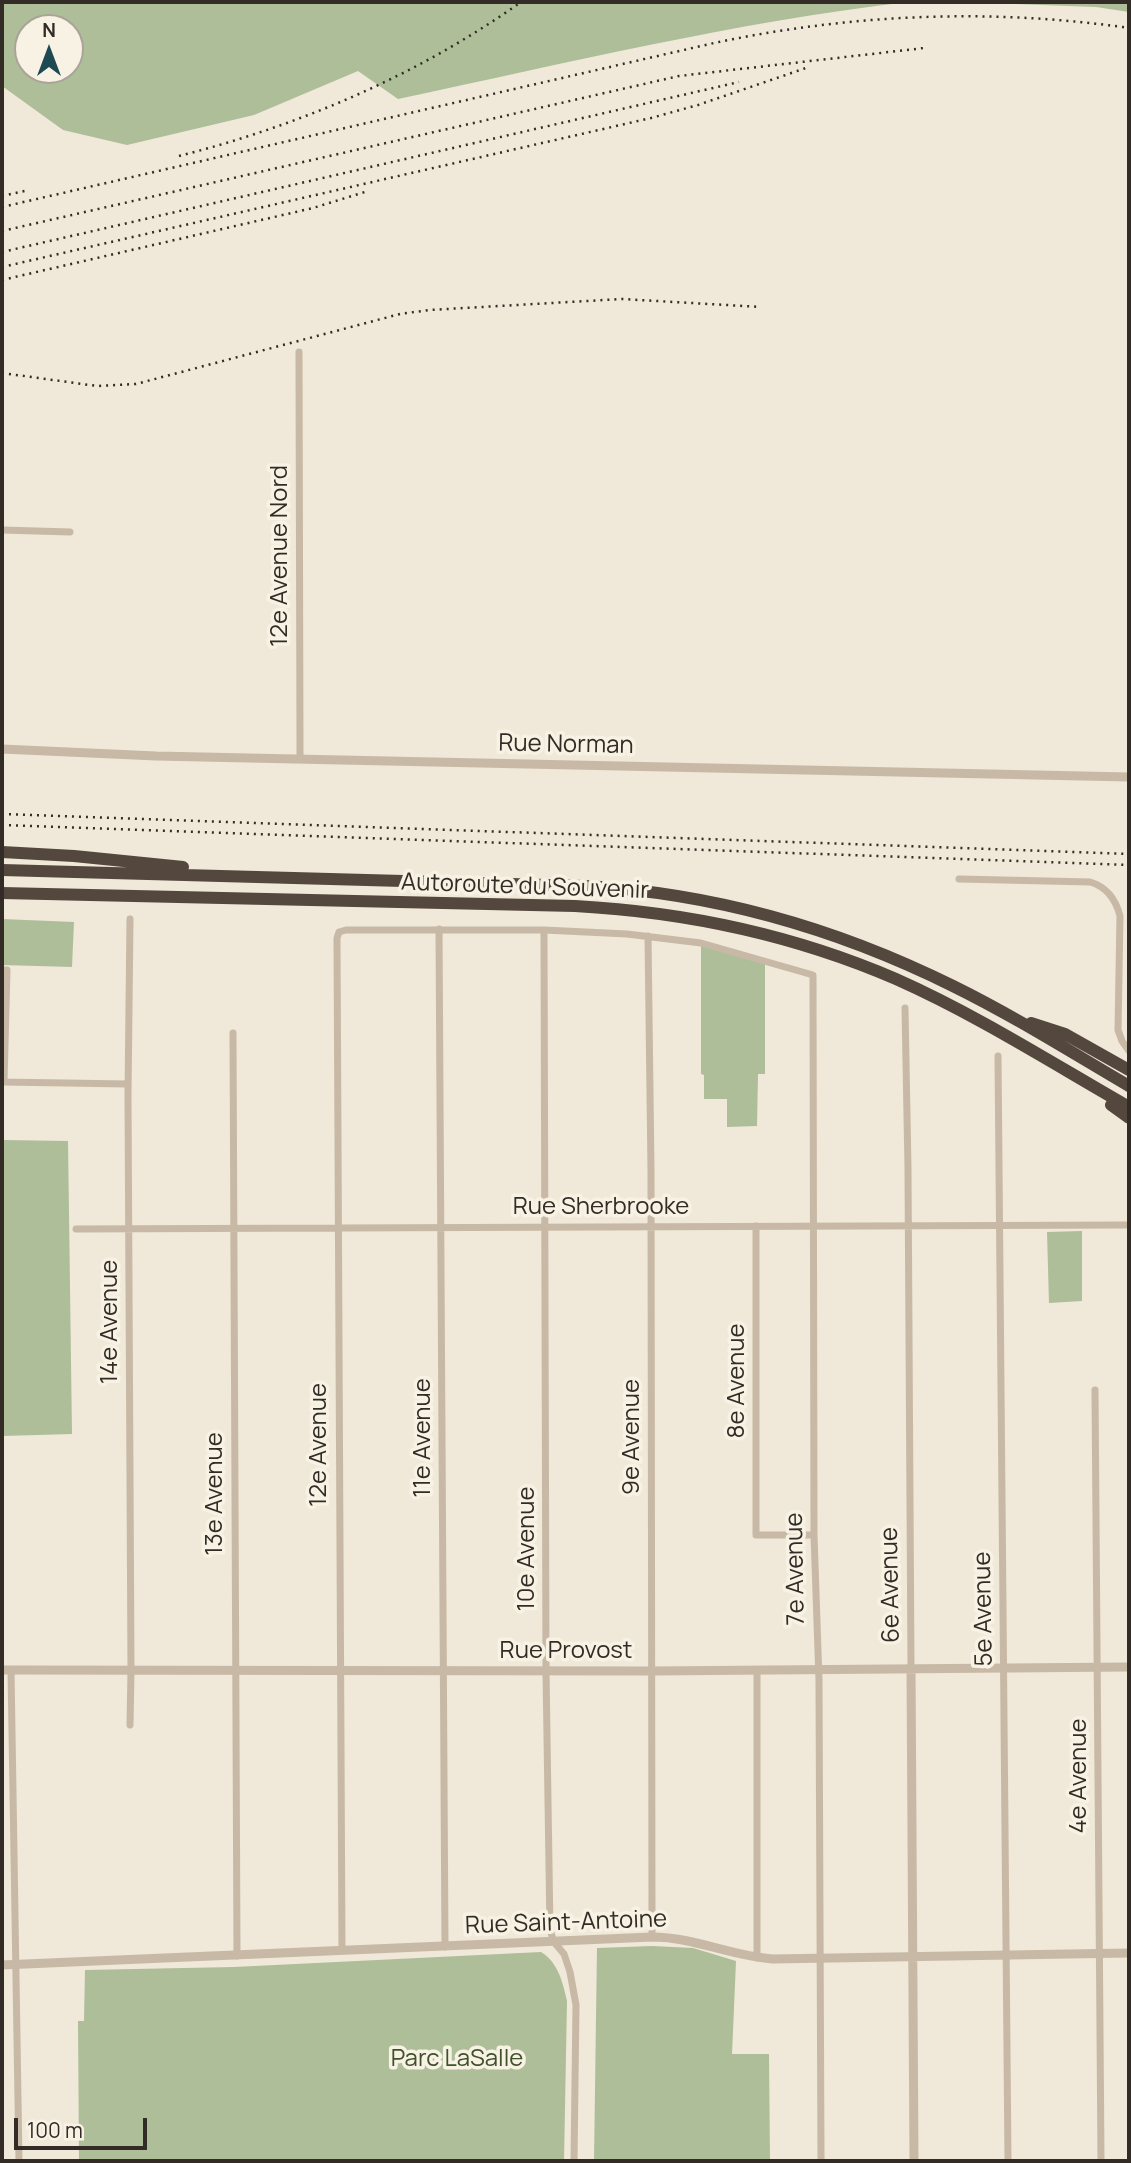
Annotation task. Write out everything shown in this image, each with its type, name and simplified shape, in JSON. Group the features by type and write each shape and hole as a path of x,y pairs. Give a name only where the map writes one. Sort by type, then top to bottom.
{"highway":[{"path":"2,852 74,856 274,877"},
{"name":"Autoroute du Souvenir","path":"2,870 585,886 639,890 701,900 765,915 860,945 942,980 1129,1086"},
{"name":"Autoroute du Souvenir","path":"2,893 556,905 673,915 758,933 863,966 954,1007 1129,1107"},
{"path":"1011,1017 1065,1034 1129,1070"},
{"path":"1054,1064 1129,1118"}],"street":[{"name":"12e Avenue Nord","path":"299,352 300,759"},
{"path":"2,530 69,532"},
{"name":"Rue Norman","path":"2,749 156,756 1129,777"},
{"path":"959,879 1086,882 1095,883 1106,890 1116,903 1120,916 1118,1030 1129,1051"},
{"name":"14e Avenue","path":"130,919 130,1725"},
{"path":"439,929 544,930 648,936"},
{"name":"12e Avenue","path":"342,1951 337,938 339,932 345,930 439,929"},
{"name":"11e Avenue","path":"439,929 445,1947"},
{"name":"10e Avenue","path":"544,930 546,1671 550,1930 564,1954 576,2005 574,2161"},
{"name":"7e Avenue","path":"648,936 701,943 813,975 814,1535 818,1671 821,2161"},
{"name":"9e Avenue","path":"648,936 652,1937"},
{"path":"2,970 7,970 3,1082 128,1084"},
{"name":"6e Avenue","path":"905,1009 914,2161"},
{"name":"13e Avenue","path":"233,1033 237,1956"},
{"name":"5e Avenue","path":"998,1056 1009,2161"},
{"name":"Rue Sherbrooke","path":"76,1229 1126,1225"},
{"name":"8e Avenue","path":"756,1227 756,1535 814,1535"},
{"name":"4e Avenue","path":"1095,1390 1101,2161"},
{"name":"Rue Provost","path":"6,1670 818,1671 1129,1667"},
{"path":"6,1670 17,1965 19,2161"},
{"path":"757,1671 757,1958"},
{"name":"Rue Saint-Antoine","path":"2,1965 652,1937 690,1940 757,1958 1129,1953"}],"green space":[{"path":"2,2 908,2 716,32 398,99 358,71 254,115 127,145 63,130 2,86"},
{"path":"962,2 1129,2 1129,12 1096,7"},
{"path":"2,919 74,922 72,967 2,965"},
{"path":"701,943 765,960 765,1074 758,1074 757,1126 727,1127 727,1099 704,1099 704,1075 701,1074"},
{"path":"2,1140 68,1141 72,1434 2,1436"},
{"path":"1082,1231 1082,1301 1049,1303 1047,1232"},
{"name":"Parc LaSalle","path":"597,1948 693,1948 736,1961 732,2054 769,2054 770,2161 594,2161"},
{"name":"Parc LaSalle","path":"541,1952 556,1967 567,2001 564,2161 79,2161 78,2021 84,2021 85,1970 234,1967"}],"railway":[{"path":"179,156 269,129 357,95 441,52 521,2"},
{"path":"2,207 765,33 869,20 973,16 1129,28"},
{"path":"2,231 679,76 924,48"},
{"path":"2,267 651,118 806,68"},
{"path":"2,252 739,82"},
{"path":"2,196 29,190"},
{"path":"2,280 313,208 368,191"},
{"path":"2,373 97,386 136,384 400,314 429,310 622,299 761,307"},
{"path":"2,814 1129,854"},
{"path":"2,825 1129,865"}]}
